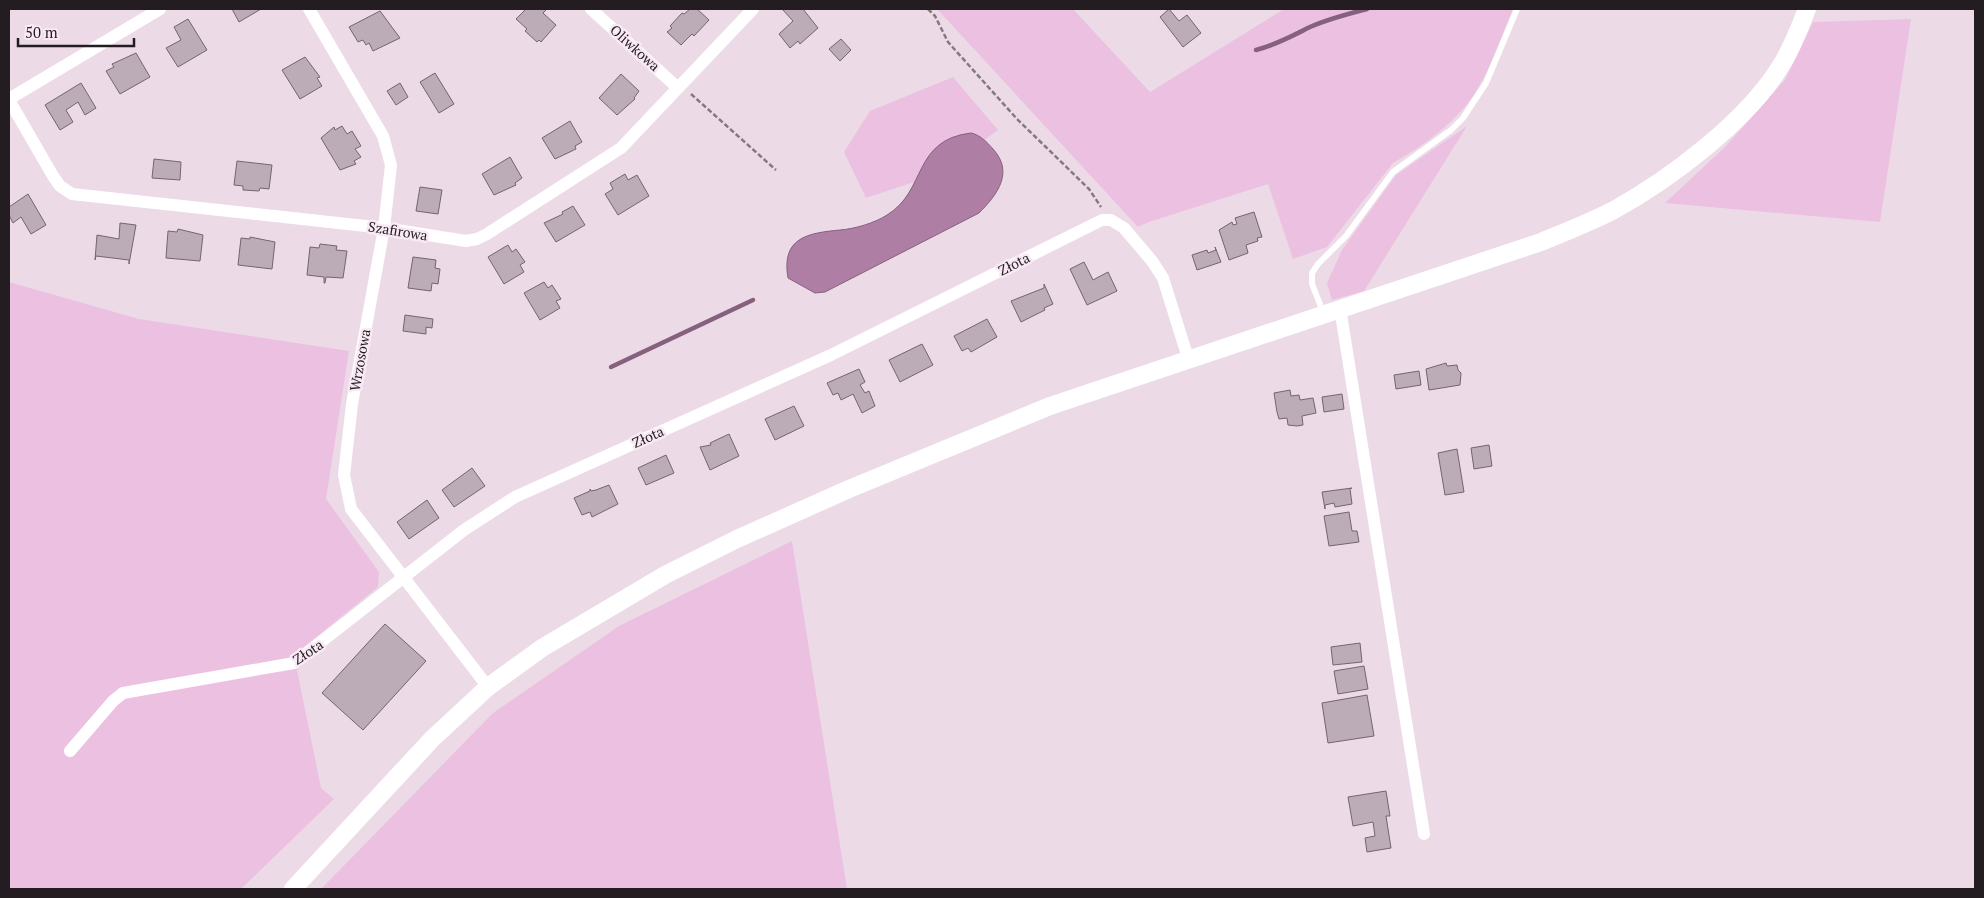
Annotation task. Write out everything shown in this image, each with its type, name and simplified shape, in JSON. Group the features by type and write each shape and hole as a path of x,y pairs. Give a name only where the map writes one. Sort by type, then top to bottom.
{"street":[{"path":"9,100 160,9"},
{"name":"Wrzosowa","path":"309,9 386,144 391,165 391,179 384,228 352,404 344,475 351,509 488,686"},
{"name":"Oliwkowa","path":"592,9 683,89"},
{"name":"Szafirowa","path":"9,100 53,176 60,186 72,194 384,228 453,240 476,239 621,148 683,89 753,9"},
{"path":"293,889 432,739 488,686 542,648 629,594 737,539 1009,422 1188,358 1549,238 1612,211 1646,191 1724,130 1755,99 1783,62 1807,9"},
{"path":"1111,220 1130,235 1152,261 1163,278 1188,358"},
{"name":"Złota","path":"70,751 113,701 123,694 294,663 404,579 464,530 515,497 831,355 1095,223 1111,220"},
{"path":"1332,310 1424,834"}],"lane":[{"path":"1332,310 1312,284 1312,273 1315,268 1346,236 1393,172 1451,130 1463,118 1486,83 1517,9"}],"path":[{"path":"928,9 935,16 948,42 1018,119 1089,189 1111,220"},
{"path":"683,89 776,170"}],"shaded area":[{"path":"937,9 1073,9 1150,92 1284,9 1513,9 1494,57 1468,103 1434,136 1393,163 1327,247 1293,259 1268,184 1138,227"},
{"path":"1911,19 1880,222 1665,203 1725,147 1785,80 1813,22"},
{"path":"953,77 998,130 938,174 866,198 844,152 870,111"},
{"path":"1467,126 1364,291 1332,300 1327,283 1342,250 1396,175"},
{"path":"971,133 980,137 993,149 999,158 1003,174 997,190 979,213 825,292 815,293 788,278 787,265 789,254 799,240 817,233 864,225 877,221 887,215 900,205 909,193 929,156 939,145 952,138"},
{"path":"9,282 139,319 349,351 326,499 379,572 378,587 294,655 321,788 334,799 241,889 9,889"},
{"path":"792,541 847,889 321,889 493,713 619,626"}],"building":[{"path":"232,9 261,9 239,22"},
{"path":"526,9 547,9 543,13 556,25 541,42 539,40 537,42 525,31 527,29 516,19"},
{"path":"690,9 697,9 709,20 694,36 692,34 681,45 667,32 682,13 684,14"},
{"path":"803,9 818,28 800,44 798,41 790,48 779,34 793,21 783,10"},
{"path":"1169,9 1179,21 1187,15 1201,33 1183,47 1160,17"},
{"path":"380,11 400,38 373,51 369,43 366,45 363,40 358,42 349,27"},
{"path":"188,19 207,50 178,67 166,48 181,40 174,27"},
{"path":"841,39 851,50 840,61 829,49"},
{"path":"136,53 150,77 120,94 106,71 114,67 112,64"},
{"path":"305,57 320,77 317,78 322,86 300,99 282,70"},
{"path":"435,73 454,104 439,113 420,82"},
{"path":"621,74 639,91 635,99 617,115 599,98"},
{"path":"81,83 96,108 85,115 78,102 66,110 73,122 60,130 45,105"},
{"path":"400,83 408,97 396,105 387,91"},
{"path":"570,121 582,142 575,146 576,149 555,159 542,138"},
{"path":"342,126 347,134 352,131 361,146 355,149 361,157 354,161 356,164 340,170 321,138 334,127 335,130"},
{"path":"510,157 522,178 515,183 516,185 494,195 482,174"},
{"path":"154,159 181,162 180,180 152,178"},
{"path":"237,161 272,165 269,189 260,188 259,191 243,190 243,186 234,185"},
{"path":"625,174 628,180 637,175 649,196 618,215 605,194 613,189 610,183"},
{"path":"420,187 442,190 438,214 416,211"},
{"path":"28,194 46,225 31,234 21,217 13,223 9,215 9,207"},
{"path":"573,206 585,225 556,242 544,223 563,214 562,212"},
{"path":"1254,212 1262,237 1257,238 1258,241 1246,245 1248,253 1229,260 1219,230 1232,222 1233,225 1237,224 1235,218"},
{"path":"120,223 136,225 129,264 129,260 96,256 95,260 97,235 119,239"},
{"path":"178,229 203,235 200,261 166,258 168,231 177,232"},
{"path":"250,237 275,242 272,269 238,265 241,238 250,239"},
{"path":"320,244 337,246 336,250 347,251 343,278 326,277 324,283 324,277 307,275 310,247 319,248"},
{"path":"508,245 512,252 516,249 525,262 520,265 524,272 504,284 488,257"},
{"path":"1215,247 1221,262 1197,270 1192,255 1207,250 1208,253 1216,250"},
{"path":"413,257 436,260 435,268 440,269 438,284 432,283 431,291 408,288"},
{"path":"1084,262 1093,280 1108,272 1117,291 1087,305 1070,269"},
{"path":"544,282 548,288 552,285 561,299 556,301 560,308 540,320 524,293"},
{"path":"1044,284 1053,304 1021,322 1011,301 1044,288"},
{"path":"405,315 433,319 432,328 426,327 426,334 403,331"},
{"path":"987,319 997,337 971,352 968,348 962,351 954,336"},
{"path":"922,344 933,365 900,382 889,360"},
{"path":"1446,363 1447,366 1457,365 1461,373 1460,385 1429,390 1426,369"},
{"path":"859,369 865,382 860,385 865,393 869,391 875,406 862,413 853,394 841,400 838,393 833,395 827,383"},
{"path":"1419,371 1421,385 1396,389 1394,375"},
{"path":"1290,390 1291,396 1299,395 1300,400 1313,398 1316,413 1302,416 1303,425 1288,425 1287,418 1279,419 1274,393"},
{"path":"1342,394 1344,409 1324,412 1322,397"},
{"path":"794,406 804,426 775,440 765,419"},
{"path":"729,434 739,456 710,470 700,447 711,445 710,443"},
{"path":"1489,445 1492,466 1474,469 1471,448"},
{"path":"1457,449 1464,492 1445,495 1438,453"},
{"path":"666,455 674,473 646,485 638,468"},
{"path":"472,468 485,486 454,507 442,490"},
{"path":"609,485 618,504 592,517 590,512 582,515 574,498 590,491 590,489 591,491 596,490"},
{"path":"1352,488 1350,489 1352,504 1335,507 1334,503 1325,505 1325,509 1322,492"},
{"path":"427,500 439,518 409,539 397,522"},
{"path":"1349,512 1352,531 1357,531 1359,542 1329,546 1324,516"},
{"path":"385,624 426,661 363,730 322,693"},
{"path":"1360,643 1362,662 1333,665 1331,647"},
{"path":"1364,666 1368,689 1338,694 1334,671"},
{"path":"1367,695 1374,736 1328,743 1322,703"},
{"path":"1386,791 1390,816 1386,816 1391,848 1367,852 1365,838 1375,836 1373,822 1353,826 1348,797"}],"waterway":[{"path":"1256,50 1277,43 1310,27 1367,9"},
{"path":"611,367 753,300"}]}
